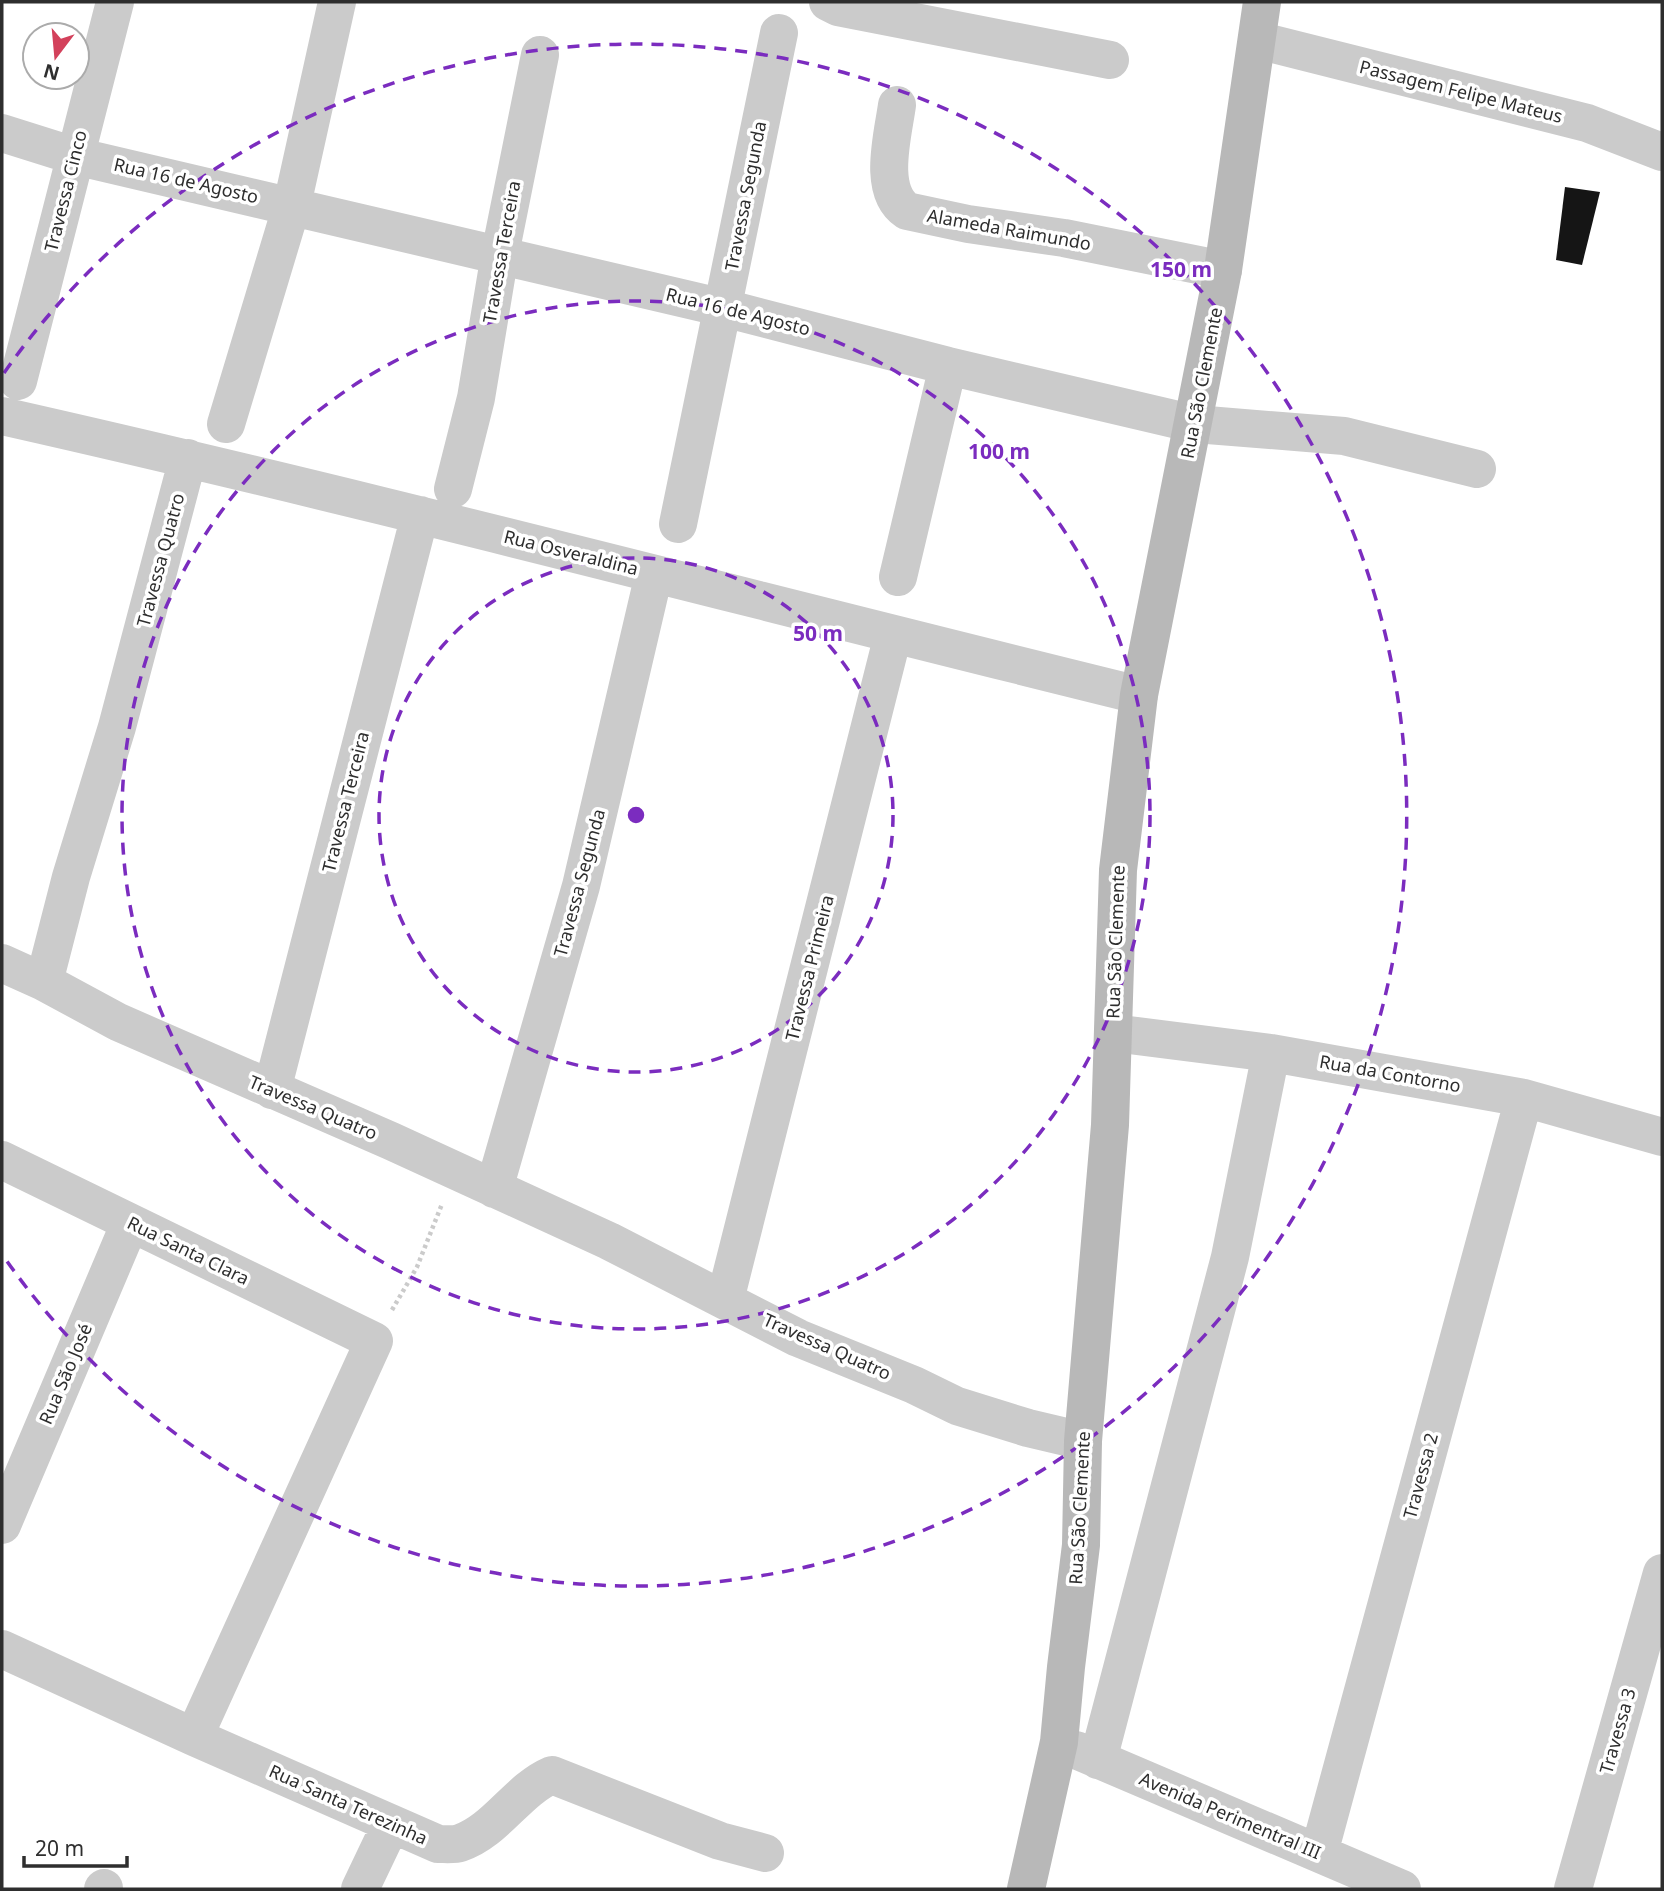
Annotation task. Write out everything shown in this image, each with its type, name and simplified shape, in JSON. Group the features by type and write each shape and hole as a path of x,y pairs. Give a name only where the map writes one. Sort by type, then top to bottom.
{"main road":[{"name":"Rua São Clemente","path":"1026,1889 1059,1742 1081,1545 1083,1441 1110,1125 1118,870 1139,695 1195,424 1223,270 1262,2"}],"street":[{"name":"Travessa Cinco","path":"18,382 115,2"},
{"path":"226,424 292,205 337,2"},
{"path":"828,2 838,7 1110,60"},
{"name":"Travessa Segunda","path":"678,524 779,33"},
{"name":"Passagem Felipe Mateus","path":"1257,40 1587,123 1662,152"},
{"name":"Travessa Terceira","path":"453,489 476,398 500,254 540,55"},
{"name":"Alameda Raimundo","path":"897,104 889,180 894,197 907,211 968,224 1065,238 1223,270"},
{"name":"Rua 16 de Agosto","path":"2,133 75,156 500,254 948,366 1195,424 1344,436 1477,470"},
{"path":"898,577 948,366"},
{"name":"Rua Osveraldina","path":"2,416 188,458 1139,695"},
{"name":"Travessa Quatro","path":"188,458 117,727 71,877 44,982 118,1022 609,1241 799,1338 914,1385 957,1406 1083,1441"},
{"name":"Travessa Terceira","path":"272,1090 420,515"},
{"name":"Travessa Segunda","path":"494,1189 581,886 654,574"},
{"name":"Travessa Primeira","path":"726,1300 893,635"},
{"path":"2,963 44,982"},
{"name":"Rua da Contorno","path":"1113,1032 1271,1053 1524,1098 1662,1137"},
{"path":"1098,1760 1230,1257 1271,1053"},
{"name":"Travessa 2","path":"1319,1853 1524,1098"},
{"name":"Rua Santa Clara","path":"2,1160 374,1340"},
{"name":"Rua São José","path":"2,1525 130,1223"},
{"path":"194,1737 374,1340"},
{"name":"Travessa 3","path":"1573,1889 1662,1573"},
{"name":"Rua Santa Terezinha","path":"2,1649 438,1844 460,1843 479,1833 527,1789 552,1775 720,1841 765,1853"},
{"name":"Avenida Perimentral III","path":"1059,1742 1319,1853 1378,1884"},
{"path":"360,1889 391,1824"}],"path":[{"path":"374,1340 417,1267 456,1171"}],"building":[{"path":"1565,187 1600,192 1582,265 1556,260"}]}
